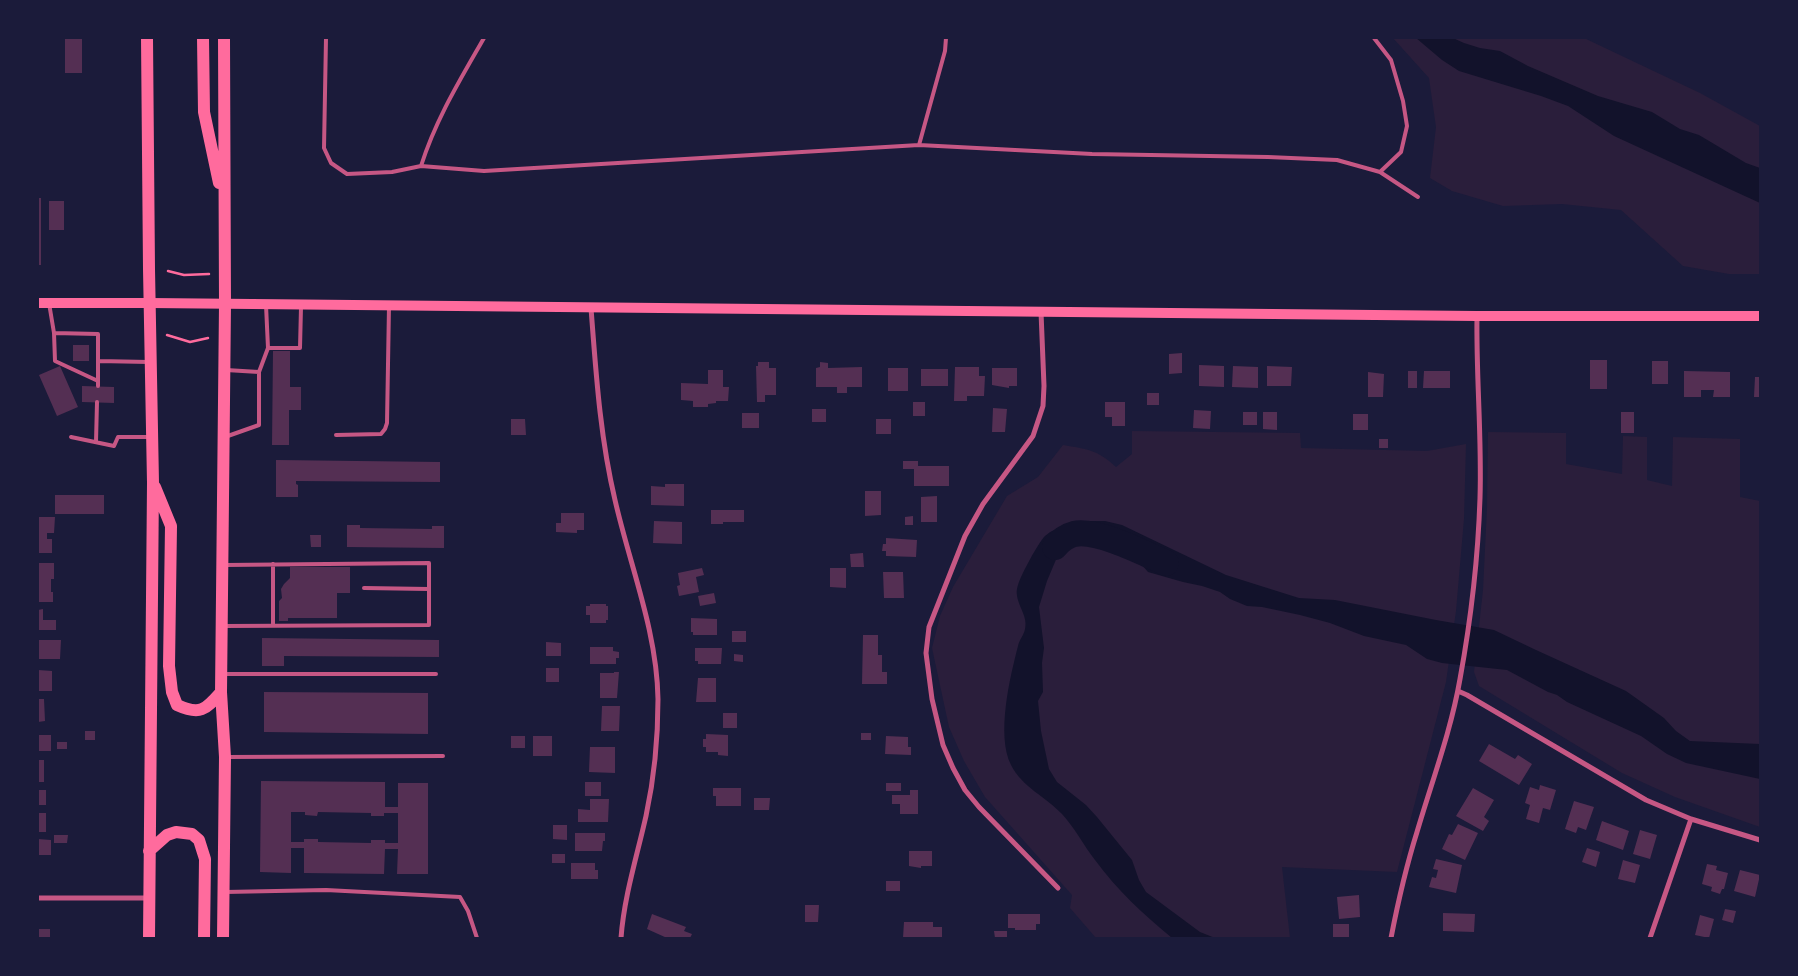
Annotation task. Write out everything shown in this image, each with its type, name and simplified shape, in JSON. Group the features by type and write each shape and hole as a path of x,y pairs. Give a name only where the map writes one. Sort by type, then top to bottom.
{"main road":[{"path":"147,38 153,482 149,938"},
{"path":"203,38 204,112 224,207"},
{"path":"223,938 224,38"},
{"path":"38,303 1477,316 1760,316"},
{"path":"153,482 171,526 169,666 172,692 177,705 186,709 197,710 207,708 222,692"},
{"path":"149,851 167,835 176,832 192,834 199,840 204,859 204,938"}],"street":[{"path":"591,308 604,450 615,500 649,628 658,700 650,789 621,938"},
{"path":"1041,312 1043,406 1034,436 983,504 965,536 929,627 926,653 932,699 943,744 965,790 979,807 1058,888"},
{"path":"1391,938 1406,868 1440,761 1458,691 1471,610 1480,498 1477,316"},
{"path":"1458,691 1638,795 1691,818 1760,840"},
{"path":"1650,938 1691,818"},
{"path":"38,898 149,898"}],"lane":[{"path":"326,38 324,148 331,163 347,174 392,172 421,166 484,171 919,145 1092,154 1337,160 1380,172 1418,197"},
{"path":"421,166 431,136 448,101 484,38"},
{"path":"919,145 945,51 946,38"},
{"path":"1374,38 1391,60 1403,101 1407,126 1401,152 1380,172"},
{"path":"49,303 54,333 55,360 98,383 98,334 54,333"},
{"path":"223,438 259,425 259,372 268,348 266,305"},
{"path":"268,348 300,348 301,306"},
{"path":"336,435 381,434 385,429 387,423 388,306"},
{"path":"98,361 152,362"},
{"path":"224,370 259,372"},
{"path":"96,442 98,402"},
{"path":"71,437 114,446 118,437 152,437"},
{"path":"222,564 429,563 429,625 222,626"},
{"path":"272,564 273,626"},
{"path":"364,588 429,589"},
{"path":"222,674 436,674"},
{"path":"224,757 443,756"},
{"path":"223,892 326,890 460,896 468,911 476,938"}],"path":[{"path":"168,271 184,275 209,274"},
{"path":"166,335 190,342 208,338"}],"shaded area":[{"path":"1393,38 1584,38 1700,93 1760,126 1760,274 1729,274 1683,266 1621,210 1562,204 1503,206 1452,191 1430,178 1436,127 1429,78"},
{"path":"1416,38 1453,38 1480,48 1500,51 1528,66 1598,96 1652,112 1680,129 1699,135 1746,163 1760,168 1760,203 1614,136 1568,106 1459,71 1442,60"},
{"path":"1132,431 1300,433 1301,448 1427,451 1466,444 1464,519 1456,611 1446,682 1397,872 1282,867 1290,938 1096,938 1070,908 1072,895 985,797 964,761 949,727 932,648 940,616 953,587 1007,496 1038,477 1063,445 1092,451 1104,457 1116,467 1132,454"},
{"path":"1488,432 1566,433 1566,464 1622,474 1623,436 1647,437 1647,480 1672,486 1673,437 1740,439 1740,497 1760,501 1760,827 1675,797 1622,773 1479,686 1474,672 1483,590"},
{"path":"1092,521 1105,521 1122,525 1226,575 1299,598 1335,600 1494,630 1626,691 1664,718 1676,731 1690,741 1760,744 1760,779 1686,763 1667,754 1641,736 1567,702 1507,670 1442,663 1427,659 1406,645 1364,636 1330,623 1300,615 1262,607 1247,606 1230,599 1220,592 1148,572 1140,563 1137,552 1128,540 1113,532 1096,531 1071,538 1063,543 1047,581 1039,607 1044,648 1042,663 1043,692 1038,701 1041,731 1049,769 1057,782 1086,805 1132,860 1139,880 1146,892 1200,932 1215,938 1172,938 1141,911 1113,882 1062,814 1021,780 1011,765 1007,753 1005,722 1008,689 1026,623 1017,597 1018,585 1022,574 1038,545 1050,532 1061,527"}],"building":[{"path":"65,38 82,38 82,73 65,73"},
{"path":"38,198 41,198 41,265 38,265"},
{"path":"49,201 64,201 64,230 49,230"},
{"path":"73,345 89,345 89,361 73,361"},
{"path":"273,351 290,351 290,387 301,387 301,410 289,410 289,445 272,445"},
{"path":"1182,353 1182,373 1169,374 1169,354"},
{"path":"1590,360 1607,360 1607,389 1590,389"},
{"path":"1652,361 1668,361 1668,384 1652,384"},
{"path":"758,362 769,362 769,368 776,368 776,395 765,395 765,402 757,402 756,366 758,366"},
{"path":"820,362 828,363 828,368 862,367 862,387 847,387 847,393 837,393 837,387 816,387 816,368 820,367"},
{"path":"1199,365 1224,366 1224,387 1199,386"},
{"path":"60,366 78,407 57,416 39,375"},
{"path":"1233,366 1258,367 1258,388 1232,387"},
{"path":"1267,366 1292,367 1291,386 1267,386"},
{"path":"955,367 979,367 979,376 985,376 984,396 967,396 967,401 954,401"},
{"path":"888,368 908,368 908,391 888,391"},
{"path":"992,368 1017,368 1017,386 1009,386 1009,388 992,385"},
{"path":"921,369 948,369 948,386 921,386"},
{"path":"708,370 723,370 723,387 729,387 728,401 716,401 716,403 708,404 708,407 693,407 693,401 681,400 681,383 708,384"},
{"path":"1408,371 1417,371 1417,388 1408,388"},
{"path":"1424,371 1450,371 1450,388 1423,388"},
{"path":"1684,371 1730,372 1730,397 1713,397 1714,390 1701,390 1701,397 1684,397"},
{"path":"1368,372 1384,374 1383,397 1368,397"},
{"path":"1755,377 1760,377 1760,397 1754,397"},
{"path":"82,386 114,387 114,403 82,402"},
{"path":"1147,393 1159,393 1159,405 1147,405"},
{"path":"913,402 925,402 925,416 913,416"},
{"path":"1105,402 1125,402 1125,426 1112,426 1112,417 1105,417"},
{"path":"993,408 1007,409 1005,432 992,432"},
{"path":"812,409 826,409 826,422 812,422"},
{"path":"1194,410 1211,411 1210,429 1193,428"},
{"path":"1243,412 1257,412 1257,425 1243,425"},
{"path":"1263,412 1277,412 1277,430 1263,429"},
{"path":"1621,412 1634,412 1634,433 1621,433"},
{"path":"742,413 759,413 759,428 742,428"},
{"path":"1353,414 1368,414 1368,430 1353,430"},
{"path":"511,419 525,419 526,435 511,435"},
{"path":"876,419 891,419 891,434 876,434"},
{"path":"1379,439 1388,439 1388,448 1379,448"},
{"path":"276,460 440,462 440,482 296,481 298,497 276,497"},
{"path":"903,461 918,461 918,466 949,466 949,486 914,486 914,469 903,469"},
{"path":"665,484 684,484 684,506 651,505 651,486 665,487"},
{"path":"865,491 881,491 881,515 865,516"},
{"path":"55,495 104,495 104,514 55,514"},
{"path":"937,496 937,522 921,522 921,497"},
{"path":"711,510 744,510 744,522 711,524"},
{"path":"561,513 584,513 584,530 577,530 577,533 556,532 556,523 561,523"},
{"path":"913,516 913,525 905,525 905,517"},
{"path":"38,517 55,517 54,533 47,533 47,539 52,539 52,553 38,553"},
{"path":"654,521 682,522 682,544 653,543"},
{"path":"347,525 360,525 360,528 432,529 432,526 444,526 444,548 347,547"},
{"path":"310,535 321,535 321,547 311,547"},
{"path":"886,538 917,540 916,557 886,556 886,551 882,551 883,544 886,544"},
{"path":"863,553 864,567 851,567 850,554"},
{"path":"38,563 54,563 54,579 51,579 53,602 38,602"},
{"path":"290,567 350,567 350,593 337,593 337,618 288,618 288,621 279,621 279,601 282,598 281,589 290,578"},
{"path":"702,568 704,575 696,577 699,592 679,596 677,586 680,585 678,573"},
{"path":"830,568 846,568 846,588 830,587"},
{"path":"883,572 903,572 904,598 884,598"},
{"path":"714,593 716,603 700,606 698,596"},
{"path":"590,604 606,604 608,606 608,620 606,620 606,623 590,623 590,615 586,615 586,606 590,606"},
{"path":"43,609 43,620 56,620 56,630 38,630 38,610"},
{"path":"691,618 717,619 717,635 693,635 693,632 691,632"},
{"path":"732,631 746,631 746,642 732,642"},
{"path":"863,635 878,635 878,655 882,655 882,672 887,672 887,684 862,684"},
{"path":"262,638 439,640 439,657 284,656 284,666 262,666"},
{"path":"38,640 61,640 60,659 38,659"},
{"path":"546,642 561,643 561,656 546,656"},
{"path":"590,647 613,647 613,651 619,652 616,664 590,664"},
{"path":"695,648 722,648 721,664 698,664 698,661 695,661"},
{"path":"734,654 743,655 743,662 734,661"},
{"path":"546,668 559,668 559,682 546,682"},
{"path":"38,670 52,671 52,691 38,691"},
{"path":"619,672 617,698 600,698 600,673"},
{"path":"698,678 716,678 716,702 696,702"},
{"path":"264,692 428,693 428,734 264,732"},
{"path":"38,699 44,699 45,721 38,722"},
{"path":"602,706 620,706 619,731 601,731"},
{"path":"723,713 737,713 737,728 723,728"},
{"path":"85,731 95,731 95,740 85,740"},
{"path":"861,733 871,733 871,740 861,740"},
{"path":"706,734 728,735 728,756 718,755 718,752 706,752 706,747 703,747 703,739 706,739"},
{"path":"38,735 51,735 51,751 38,751"},
{"path":"511,736 525,736 525,748 511,748"},
{"path":"533,736 552,736 552,756 533,756"},
{"path":"886,736 908,737 908,747 911,747 911,755 885,754"},
{"path":"57,742 67,742 67,749 57,749"},
{"path":"1489,744 1515,759 1518,755 1532,764 1519,785 1479,761"},
{"path":"590,747 615,747 615,773 589,772"},
{"path":"38,760 44,760 44,782 38,782"},
{"path":"261,781 385,782 385,807 398,807 398,783 428,783 428,874 397,874 398,849 385,849 384,874 304,873 304,848 291,848 291,873 260,872","holes":["291,812 305,812 305,815 317,816 318,812 371,813 371,816 384,816 384,813 398,813 398,843 385,843 385,840 371,840 371,843 318,842 318,839 304,839 304,842 291,842"]},
{"path":"585,782 601,782 601,796 585,796"},
{"path":"886,783 901,783 901,791 886,791"},
{"path":"1540,785 1556,790 1550,810 1543,808 1539,823 1526,819 1530,805 1525,803 1530,787 1539,790"},
{"path":"713,788 741,788 741,806 716,806 716,796 713,796"},
{"path":"1473,788 1494,800 1484,817 1489,821 1483,831 1456,816"},
{"path":"38,790 46,790 46,805 38,805"},
{"path":"910,790 918,790 918,814 900,814 900,804 892,804 892,795 910,795"},
{"path":"754,798 770,798 769,810 754,810"},
{"path":"590,799 609,799 608,822 578,822 578,809 590,810"},
{"path":"1574,801 1594,807 1586,830 1578,827 1576,833 1565,829"},
{"path":"38,813 46,813 46,832 38,832"},
{"path":"1602,821 1629,831 1623,850 1596,840"},
{"path":"1458,824 1478,833 1465,860 1442,849 1449,834 1452,835"},
{"path":"553,825 567,825 567,840 553,839"},
{"path":"1640,830 1657,835 1650,859 1633,854"},
{"path":"575,833 605,833 602,851 575,851"},
{"path":"54,835 68,835 67,843 54,843"},
{"path":"38,839 51,840 51,855 38,855"},
{"path":"1587,848 1600,852 1596,867 1582,862"},
{"path":"909,851 932,851 932,866 921,866 921,868 909,866"},
{"path":"552,854 565,854 565,863 552,863"},
{"path":"1436,859 1462,865 1456,893 1429,887 1432,877 1436,878 1438,870 1433,869"},
{"path":"1623,860 1640,865 1635,883 1618,879"},
{"path":"571,863 595,863 595,870 598,870 598,879 571,879"},
{"path":"1707,864 1717,866 1716,870 1728,873 1724,889 1722,889 1720,894 1711,891 1712,887 1702,884"},
{"path":"1740,870 1760,875 1755,897 1734,891"},
{"path":"886,881 900,881 900,891 886,891"},
{"path":"1359,895 1360,917 1339,919 1337,897"},
{"path":"805,905 819,905 818,922 805,922"},
{"path":"1725,909 1736,911 1733,923 1722,920"},
{"path":"1443,913 1475,914 1474,932 1443,931"},
{"path":"652,914 686,927 684,931 692,934 690,938 667,938 647,929"},
{"path":"1008,914 1040,914 1040,924 1036,924 1036,930 1008,928"},
{"path":"1700,915 1714,919 1709,938 1695,935"},
{"path":"904,922 933,922 933,927 942,927 942,938 903,938"},
{"path":"1333,924 1349,924 1349,938 1333,938"},
{"path":"38,929 50,929 50,938 38,938"},
{"path":"994,931 1007,931 1007,938 995,938"}],"waterway":[{"path":"1055,547 1068,536 1084,533 1107,538 1166,563"}]}
